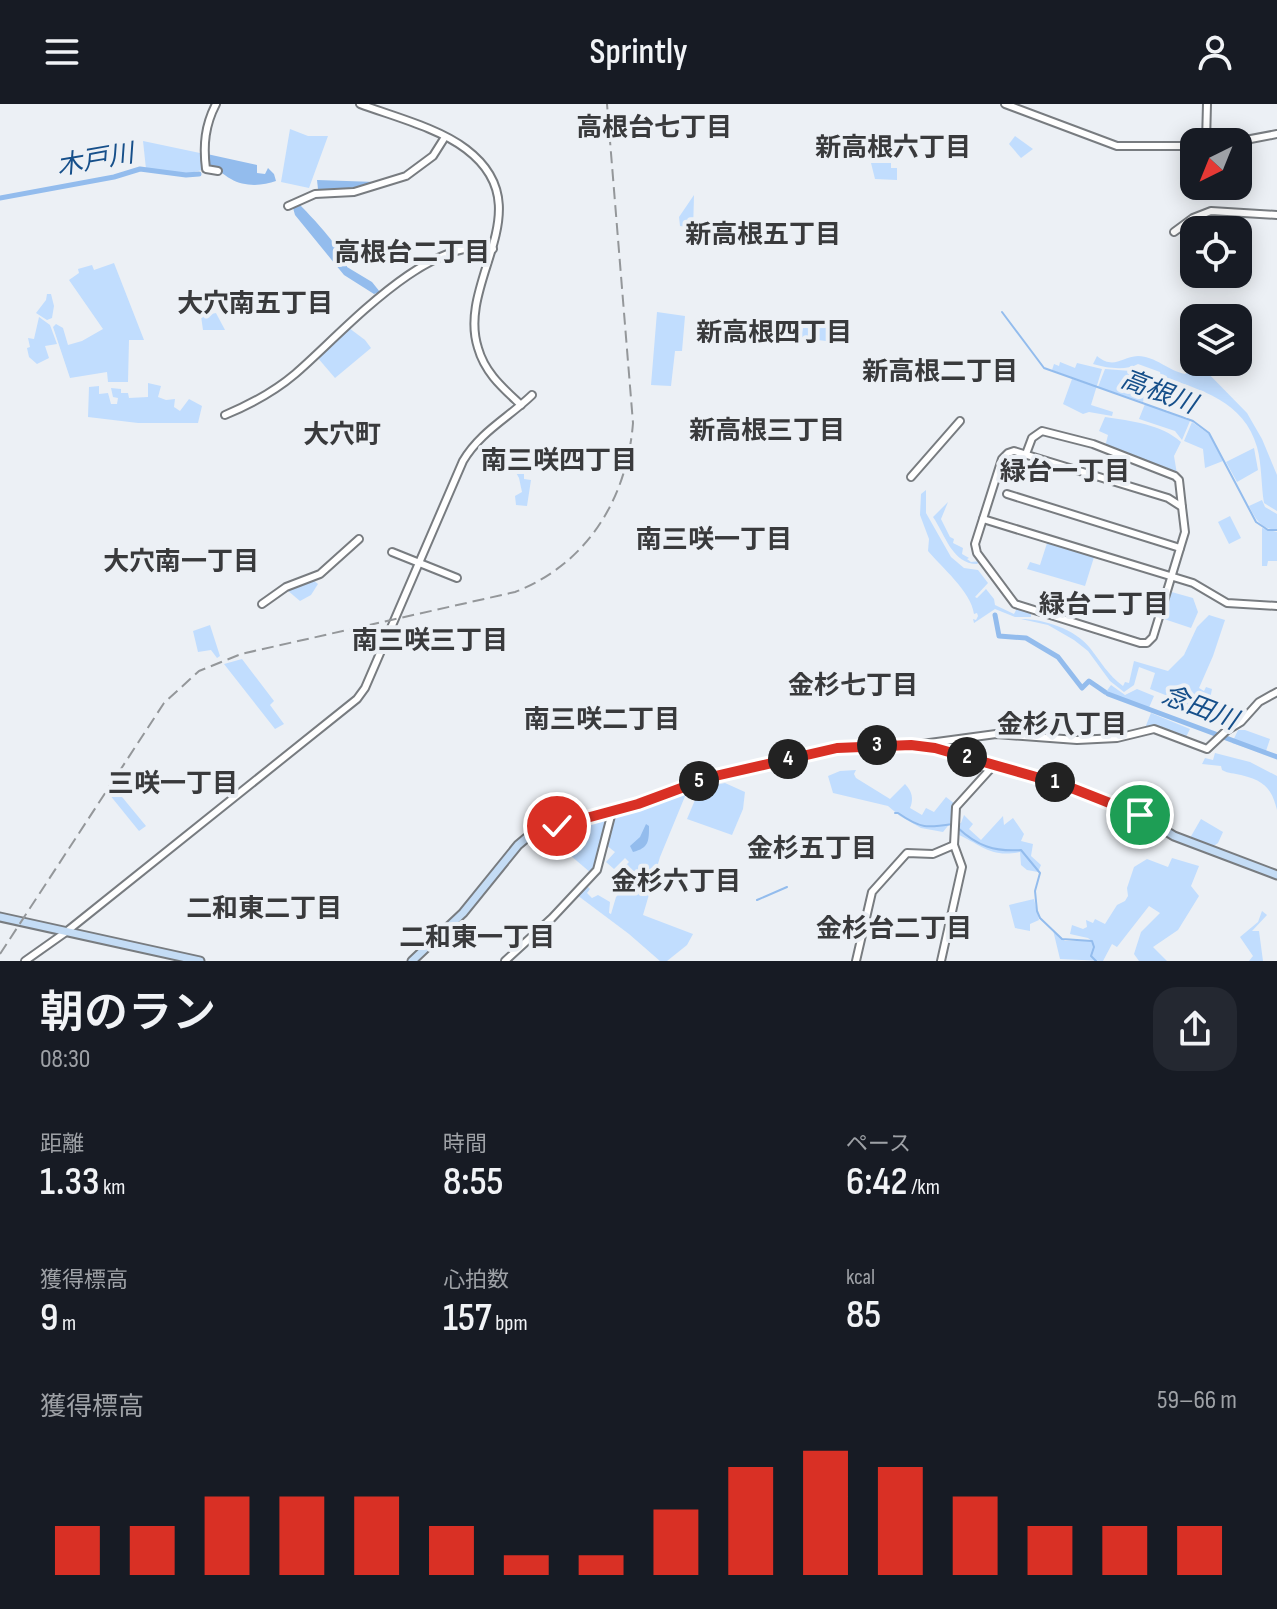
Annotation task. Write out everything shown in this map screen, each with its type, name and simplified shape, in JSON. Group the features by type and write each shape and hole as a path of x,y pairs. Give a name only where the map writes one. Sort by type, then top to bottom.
{"main road":[{"path":"412,961 463,913 526,837 612,812 711,777 862,745 919,745 1064,785 1123,807 1174,836 1277,875"},
{"path":"0,917 200,961"}],"street":[{"path":"216,104 206,126 205,168 218,171"},
{"path":"360,104 445,137 475,156 493,181 500,211 493,249 475,311 475,339 492,376 521,405"},
{"path":"1005,104 1117,146 1180,146"},
{"path":"1206,128 1207,104"},
{"path":"1252,139 1277,134"},
{"path":"288,206 315,194 356,192 410,175 433,156 445,137"},
{"path":"1174,232 1206,212 1277,215"},
{"path":"225,415 293,376 375,299 419,269 461,248 480,246 493,249"},
{"path":"25,961 66,932 357,699 365,688 468,452 484,433 504,421 532,395"},
{"path":"911,477 960,421"},
{"path":"1026,454 1032,438 1042,431 1093,444 1175,476 1179,480 1185,532 1153,637 1147,643 1013,603 975,549 1004,456 1014,451 1026,454 1174,500 1182,507"},
{"path":"1007,494 1180,548"},
{"path":"983,519 1204,587 1227,603 1277,606"},
{"path":"262,604 286,587 320,574 359,539"},
{"path":"392,552 457,578"},
{"path":"919,745 996,734 1086,740 1125,737 1154,729 1202,749 1212,746 1259,702 1277,692"},
{"path":"941,961 962,873 961,858 954,845 956,807 994,765"},
{"path":"505,961 552,918 597,870 612,812"},
{"path":"856,961 870,896 876,885 907,853 933,854 954,845"}],"shaded area":[{"path":"290,129 308,136 328,136 309,188 281,182"},
{"path":"1015,136 1033,149 1021,158 1009,144"},
{"path":"143,141 200,153 202,170 186,174 146,169"},
{"path":"207,154 257,165 257,173 265,174 268,168 276,181 254,185 236,182 208,167"},
{"path":"871,163 891,163 891,168 897,168 897,180 875,179"},
{"path":"317,180 376,182 349,189 318,189"},
{"path":"694,195 693,232 680,226 679,217"},
{"path":"300,205 334,244 347,267 372,282 380,292 374,294 344,275 295,215 293,208"},
{"path":"114,263 144,340 129,340 128,382 108,382 107,372 70,378 53,327 56,324 63,328 68,345 103,329 69,280 79,273 78,269 92,265 94,270"},
{"path":"47,294 51,294 54,306 52,318 47,320 36,313"},
{"path":"657,312 685,316 682,351 675,351 671,386 651,385"},
{"path":"216,313 225,330 203,330 201,316"},
{"path":"39,317 50,325 57,344 45,346 49,358 37,364 29,357 27,348 30,347 28,338 34,339"},
{"path":"804,323 827,326 826,341 801,338"},
{"path":"349,328 371,348 335,378 317,357"},
{"path":"1097,356 1113,362 1138,356 1180,372 1180,376 1211,376 1247,413 1262,439 1277,475 1277,511 1264,503 1260,461 1251,431 1231,408 1206,392 1138,364 1110,368 1093,364"},
{"path":"1060,362 1075,368 1077,363 1102,369 1091,405 1113,412 1112,416 1089,412 1083,414 1063,404 1072,379 1091,385 1052,370 1054,364 1059,366"},
{"path":"1105,369 1151,376 1143,402 1098,387"},
{"path":"148,383 161,386 158,397 175,399 174,407 180,411 189,399 202,406 198,423 138,423 88,417 89,387 99,386 99,394 108,393 111,404 117,404 118,398 113,397 111,388 121,389 121,393 128,393 129,398 148,397"},
{"path":"1145,404 1190,421 1182,440 1175,431 1139,419"},
{"path":"1105,417 1155,427 1181,442 1174,456 1177,474 1105,447 1108,435 1099,431"},
{"path":"1192,422 1209,434 1223,461 1205,468 1203,449 1184,441"},
{"path":"1254,448 1258,470 1237,482 1226,462"},
{"path":"508,458 519,459 518,469 524,474 524,479 531,480 527,506 516,505 515,496 522,492 519,478"},
{"path":"926,490 926,513 951,557 964,568 978,570 988,583 975,597 986,589 995,605 1014,614 1017,608 1031,614 1031,617 1015,617 995,609 974,623 973,619 976,620 978,616 974,614 967,597 928,551 929,539 920,515 921,494"},
{"path":"1262,500 1265,507 1277,514 1277,530 1260,523 1249,506"},
{"path":"948,502 941,519 954,539 953,543 963,548 962,554 971,562 980,561 977,564 968,563 955,554 933,517"},
{"path":"1230,516 1241,538 1229,544 1218,522"},
{"path":"1262,528 1277,532 1277,561 1268,561 1267,566 1262,566"},
{"path":"1048,540 1095,554 1085,586 1027,569 1030,562 1040,565"},
{"path":"313,580 318,584 311,595 300,601 287,590"},
{"path":"1168,591 1193,598 1198,612 1191,628 1161,618"},
{"path":"1209,615 1225,620 1199,688 1204,691 1206,687 1212,689 1210,699 1233,706 1206,702 1203,709 1192,702 1188,709 1173,698 1150,689 1155,673 1139,667 1134,685 1124,692 1110,681 1088,651 1074,640 1048,625 1021,619 1049,623 1076,635 1123,686 1125,682 1129,683 1134,661 1168,671 1184,655 1197,627"},
{"path":"210,625 220,656 217,658 211,650 198,652 193,631"},
{"path":"242,659 274,701 270,705 284,724 275,729 224,664"},
{"path":"1111,685 1125,695 1137,689 1154,696 1148,710 1106,692"},
{"path":"1151,713 1190,729 1185,739 1166,730 1145,728"},
{"path":"1238,730 1270,739 1265,754 1232,743"},
{"path":"1215,753 1250,762 1277,776 1277,810 1273,797 1262,783 1222,770 1221,766 1202,764 1205,758 1213,760"},
{"path":"856,770 856,778 890,799 905,784 912,795 910,808 922,815 926,808 934,812 946,797 955,804 951,822 943,832 921,828 888,806 833,793 828,776"},
{"path":"725,783 745,792 743,809 732,835 687,819 700,788"},
{"path":"113,786 146,826 139,831 109,794"},
{"path":"688,789 660,857 643,915 693,934 687,945 667,961 660,961 577,895 586,885 590,889 587,893 592,898 598,895 610,902 611,914 616,897 629,882 623,876 629,869 625,858 614,869 606,862 615,852 606,845 612,819 618,813 676,793 680,795"},
{"path":"964,815 973,824 969,829 981,840 1003,816 1004,825 1013,818 1024,834 1021,841 1033,844 1031,856 1041,865 1038,872 1021,865 1020,852 993,852 957,834 957,824 961,823"},
{"path":"605,816 598,862 591,873 556,843 561,828"},
{"path":"1201,819 1223,832 1218,843 1212,847 1190,838"},
{"path":"646,824 649,826 647,843 633,852 630,846 640,837"},
{"path":"1172,858 1199,866 1191,886 1199,896 1178,930 1153,947 1167,961 1139,961 1134,954 1141,932 1160,913 1149,906 1117,947 1112,944 1103,961 1060,959 1053,930 1065,941 1092,941 1070,934 1072,925 1083,929 1087,927 1086,920 1093,923 1095,919 1105,924 1117,905 1128,896 1127,888 1134,867 1147,859 1168,867"},
{"path":"1034,899 1039,920 1030,924 1030,931 1015,928 1009,905"},
{"path":"1262,911 1267,915 1252,931 1259,931 1263,961 1249,961 1253,956 1240,937 1258,922"}],"waterway":[{"name":"木戸川","path":"0,198 114,177 140,169 199,174"},
{"name":"高根川","path":"1002,312 1044,368 1193,421 1209,433 1256,522 1268,530 1277,530"},
{"name":"念田川","path":"995,615 999,636 1026,638 1058,657 1082,688 1089,681 1105,692"},
{"name":"念田川","path":"1108,694 1277,757"},
{"path":"895,813 924,826 953,824"},
{"path":"958,828 987,846 1021,850 1040,873 1035,891 1040,918 1062,939 1092,941 1091,956 1096,961"},
{"path":"757,900 787,887"}],"railway":[{"path":"0,954 164,703 199,671 241,654 515,592 563,564 599,526 622,478 633,423 607,104"}],"district":[{"name":"高根台七丁目","path":"654,127"},
{"name":"新高根六丁目","path":"893,147"},
{"name":"新高根五丁目","path":"763,234"},
{"name":"高根台二丁目","path":"412,252"},
{"name":"大穴南五丁目","path":"255,303"},
{"name":"新高根四丁目","path":"774,332"},
{"name":"新高根二丁目","path":"940,371"},
{"name":"新高根三丁目","path":"767,430"},
{"name":"大穴町","path":"342,434"},
{"name":"南三咲四丁目","path":"559,460"},
{"name":"緑台一丁目","path":"1065,471"},
{"name":"南三咲一丁目","path":"714,539"},
{"name":"大穴南一丁目","path":"181,561"},
{"name":"緑台二丁目","path":"1104,604"},
{"name":"南三咲三丁目","path":"430,640"},
{"name":"金杉七丁目","path":"853,685"},
{"name":"南三咲二丁目","path":"602,719"},
{"name":"金杉八丁目","path":"1062,724"},
{"name":"三咲一丁目","path":"173,783"},
{"name":"金杉五丁目","path":"812,848"},
{"name":"金杉六丁目","path":"676,881"},
{"name":"二和東二丁目","path":"264,908"},
{"name":"金杉台二丁目","path":"894,928"},
{"name":"二和東一丁目","path":"477,937"}],"route":[{"path":"557,826 638,804 711,777 862,745 935,748 1064,785 1140,815"}]}
